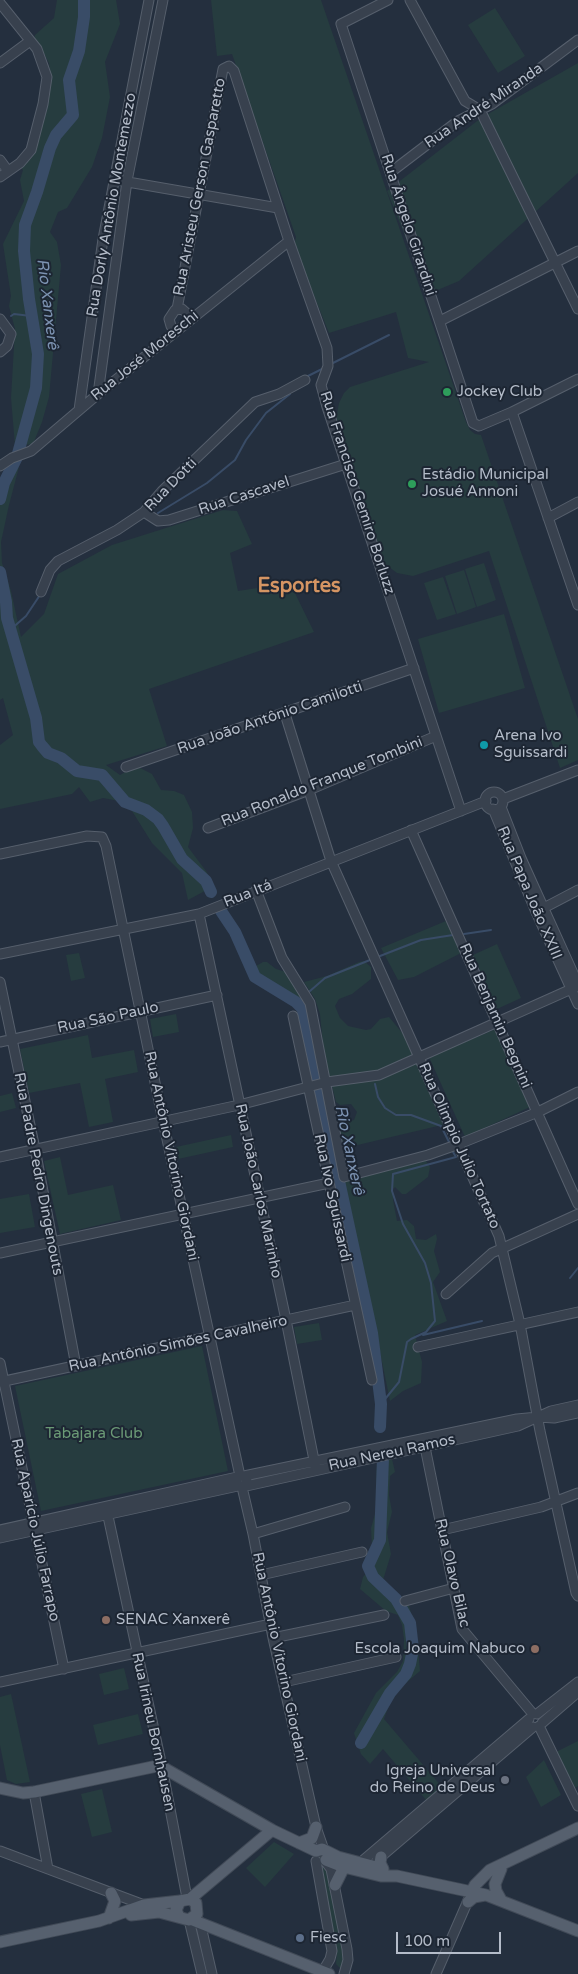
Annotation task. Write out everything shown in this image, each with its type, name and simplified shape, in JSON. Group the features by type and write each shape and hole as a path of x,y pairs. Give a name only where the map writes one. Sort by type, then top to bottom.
{"main road":[{"path":"0,1788 23,1793 34,1792 157,1766 162,1767 272,1830 344,1867 381,1876 397,1876 450,1887 475,1895 501,1900 578,1931"},
{"path":"296,1841 312,1838 316,1827"},
{"path":"450,1887 500,1867 578,1828"},
{"path":"190,1911 212,1882 272,1830"},
{"path":"321,1855 366,1864 382,1863 397,1876"},
{"path":"344,1867 361,1868 366,1864"},
{"path":"335,1885 344,1867"},
{"path":"475,1895 500,1867"},
{"path":"500,1867 495,1884 496,1891 501,1900"},
{"path":"111,1892 115,1901 113,1917"},
{"path":"144,1905 159,1912"},
{"path":"113,1917 144,1905 190,1911 216,1928 326,1973"},
{"path":"0,1942 113,1917 190,1911"},
{"path":"202,1944 208,1931 216,1928"}],"street":[{"name":"Rua Dorly Antônio Montemezzo","path":"79,410 103,239 149,0"},
{"name":"Rua Dorly Antônio Montemezzo","path":"98,394 127,182 163,0"},
{"name":"Rua Ângelo Girardini","path":"388,0 342,24 475,426 512,412"},
{"path":"410,0 465,100 480,110 578,309"},
{"path":"0,3 41,56 47,77 43,104 31,150 20,164 0,177"},
{"name":"Rua André Miranda","path":"391,172 458,121 480,110 518,85 578,40"},
{"path":"0,63 30,41"},
{"name":"Rua Aristeu Gerson Gasparetto","path":"175,332 169,319 177,309 223,69 226,66"},
{"name":"Rua Francisco Gemiro Borluzz","path":"226,66 234,71 289,241 327,348 328,366 321,385 461,810"},
{"path":"0,160 8,171"},
{"path":"114,179 278,208"},
{"name":"Rua José Moreschi","path":"0,465 31,451 98,394 289,241"},
{"path":"440,321 578,251"},
{"path":"177,309 185,310 192,318"},
{"path":"0,319 11,334 7,346 0,352"},
{"name":"Rua Dotti","path":"41,592 50,570 58,562 117,530 144,512 162,491 255,402 279,394 305,380"},
{"path":"578,380 512,412 578,605"},
{"name":"Rua Cascavel","path":"144,512 158,521 169,520 346,464"},
{"path":"548,518 578,502"},
{"name":"Rua João Antônio Camilotti","path":"126,767 285,714 414,668"},
{"name":"Rua Olimpio Julio Tortato","path":"285,714 331,861 499,1236 520,1324 538,1417 578,1596"},
{"name":"Rua Ronaldo Franque Tombini","path":"208,828 309,790 436,736"},
{"path":"499,805 578,770"},
{"name":"Rua Itá","path":"0,954 199,914 486,801 492,793 500,794 499,805"},
{"name":"Rua Papa João XXIII","path":"486,801 488,806 499,805 518,860 553,940 576,986 578,1004"},
{"name":"Rua Benjamin Begnini","path":"411,830 578,1204"},
{"name":"Rua Antônio Vitorino Giordani","path":"0,854 87,836 102,837 106,846 183,1215 253,1534 273,1638 316,1827 332,1951 326,1973"},
{"name":"Rua Ivo Sguissardi","path":"256,890 282,958 310,1003 317,1085 329,1183 372,1380"},
{"path":"540,910 578,890"},
{"name":"Rua João Carlos Marinho","path":"199,914 286,1320 315,1466"},
{"name":"Rua Padre Pedro Dingenouts","path":"0,982 35,1149 51,1243 76,1366"},
{"path":"0,1156 239,1105 317,1085 379,1075 498,1023 576,986"},
{"name":"Rua São Paulo","path":"0,1042 217,995"},
{"name":"Rua Ivo Sguissardi","path":"294,1016 336,1141 344,1177 428,1155 459,1144"},
{"path":"459,1144 538,1112 578,1092"},
{"path":"0,1254 329,1183"},
{"path":"446,1294 492,1253 578,1214"},
{"name":"Rua Antônio Simões Cavalheiro","path":"2,1382 355,1305"},
{"path":"418,1347 578,1312"},
{"name":"Rua Aparício Júlio Farrapo","path":"0,1363 2,1382 35,1526 64,1669"},
{"name":"Rua Nereu Ramos","path":"0,1530 35,1526 69,1519 489,1428 518,1426 551,1411 578,1405"},
{"name":"Rua Nereu Ramos","path":"538,1417 554,1418 578,1412"},
{"name":"Rua Olavo Bilac","path":"424,1442 462,1629 535,1721 578,1806"},
{"path":"442,1530 541,1507 578,1493"},
{"path":"253,1534 345,1507"},
{"name":"Rua Irineu Bornhausen","path":"107,1510 162,1767 190,1911 212,1974"},
{"name":"Rua Nereu Ramos","path":"0,1538 35,1526"},
{"path":"261,1575 362,1552"},
{"path":"405,1601 454,1588"},
{"path":"273,1638 384,1615"},
{"path":"0,1682 271,1624"},
{"path":"284,1682 396,1658"},
{"path":"366,1864 535,1721 578,1682"},
{"path":"535,1721 578,1692"},
{"path":"34,1792 48,1869"},
{"path":"382,1863 391,1843"},
{"path":"0,1850 144,1905"},
{"name":"Rua Antônio Vitorino Giordani","path":"321,1855 331,1869 335,1885 347,1949 348,1960 344,1974"},
{"path":"436,1974 475,1895"},
{"name":"Rua Irineu Bornhausen","path":"190,1911 202,1944 202,1974"}],"green space":[{"path":"57,0 116,0 120,24 105,62 110,97 102,138 92,167 67,208 58,212 50,232 57,242 61,265 49,397 33,444 15,446 11,398 15,329 9,306 11,296 3,244 24,201 20,180 23,170 21,168 32,157 51,79 49,63 34,39 35,35 54,18"},
{"name":"Jockey Club","path":"211,0 321,0 466,422 470,430 475,434 481,435 578,719 578,760 560,768 489,551 413,576 397,573 381,561 338,430 336,419 339,403 344,393 350,387 429,362 408,358 396,312 329,333 294,246 296,237 232,54 217,56"},
{"path":"495,8 525,56 498,73 468,25"},
{"path":"578,63 578,173 459,281 428,294 387,191 481,118"},
{"path":"19,467 1,542 2,563 11,591 21,637 44,614 58,574 112,545 223,510 237,511 252,544 230,553 238,591 290,583 314,632 149,689 167,746 106,765 120,775 136,766 152,774 161,790 174,791 184,795 192,812 193,828 188,847 206,871 214,886 188,900 182,873 152,843 132,811 119,801 103,798 90,802 79,787 72,794 0,809 0,745 13,735 3,698 0,700 0,479"},
{"path":"484,563 496,600 477,607 465,569"},
{"path":"464,570 476,607 457,614 445,576"},
{"path":"443,577 456,614 437,620 424,583"},
{"path":"504,614 525,688 439,713 418,639"},
{"path":"446,921 461,953 414,977 398,980 381,948"},
{"path":"497,944 521,998 497,1009 473,955"},
{"path":"79,953 85,978 71,981 66,955"},
{"path":"364,961 371,967 371,979 352,994 339,999 335,1006 340,1018 348,1026 366,1030 371,1029 380,1019 389,1017 404,1035 415,1054 446,1124 345,1148 340,1145 336,1125 354,1120 357,1112 351,1104 340,1105 336,1102 324,1054 320,1014 315,999 304,982 327,976"},
{"path":"267,962 276,969 286,972 307,1003 263,980 257,973 256,966"},
{"path":"176,1014 179,1032 153,1037 150,1019"},
{"path":"496,1029 530,1107 465,1137 429,1057"},
{"path":"88,1035 92,1058 134,1050 138,1072 105,1079 113,1122 89,1127 80,1083 29,1093 20,1049"},
{"path":"12,1093 16,1108 0,1112 0,1096"},
{"path":"231,1135 233,1147 178,1159 176,1147"},
{"path":"60,1157 68,1195 113,1185 121,1220 60,1234 44,1161"},
{"path":"423,1160 430,1167 428,1177 406,1194 402,1194 395,1187 393,1189 393,1200 397,1221 407,1220 414,1226 416,1239 426,1240 436,1234 437,1239 434,1251 440,1272 433,1282 447,1321 415,1335 422,1362 421,1383 403,1391 390,1401 369,1298 342,1182"},
{"path":"29,1194 35,1227 0,1233 0,1199"},
{"path":"319,1323 322,1340 297,1344 294,1327"},
{"name":"Tabajara Club","path":"202,1346 228,1471 41,1511 15,1386"},
{"path":"392,1459 395,1472 390,1476 389,1495 392,1512 387,1532 391,1554 383,1580 409,1605 417,1638 420,1671 393,1694 384,1719 442,1787 426,1800 383,1749 370,1764 361,1754 354,1733 376,1693 397,1672 403,1661 404,1639 398,1615 386,1611 360,1589 363,1577 373,1566 371,1528 379,1500 376,1483 377,1462"},
{"path":"124,1668 129,1689 104,1695 99,1674"},
{"path":"11,1694 30,1782 16,1784 7,1780 0,1745 0,1697"},
{"path":"138,1714 143,1734 98,1745 93,1725"},
{"path":"578,1741 578,1786 575,1788 556,1752"},
{"path":"544,1760 561,1795 541,1807 526,1777"},
{"path":"102,1789 112,1832 92,1837 81,1794"},
{"path":"274,1842 294,1854 265,1887 246,1868"},
{"path":"322,1866 329,1869 347,1939 343,1967 340,1968 336,1964 337,1951 320,1868"}],"waterway":[{"name":"Rio Xanxerê","path":"0,499 4,483 17,457 36,388 38,354 29,299 24,251 25,225 50,148 56,135 73,115 69,80 79,51 84,17 84,0"},
{"path":"11,316 14,314 31,316"},
{"path":"333,363 389,335"},
{"path":"306,377 322,369"},
{"path":"158,513 207,483 235,460 246,440 266,413 290,394"},
{"name":"Rio Xanxerê","path":"0,572 7,618 36,718 39,742 48,753 61,758 77,771 102,775 125,802 146,810 158,819 182,859 206,881 211,892"},
{"path":"10,630 26,616 40,595"},
{"name":"Rio Xanxerê","path":"221,911 235,932 255,977 296,1002 303,1009 304,1029 308,1038 372,1333 381,1404 380,1427"},
{"path":"464,934 491,930"},
{"path":"380,956 421,940 453,935"},
{"path":"310,991 325,978 370,960"},
{"name":"Rio Xanxerê","path":"296,1002 301,999"},
{"path":"375,1084 378,1097 385,1108 396,1115 411,1115 441,1126 449,1142"},
{"path":"381,1404 399,1382 407,1342 426,1332 435,1321 431,1283 425,1263 403,1224 392,1191 393,1174 456,1157 453,1152"},
{"path":"570,1278 578,1268"},
{"path":"423,1335 482,1321"},
{"name":"Rio Xanxerê","path":"361,1743 390,1693 406,1674 413,1649 410,1623 396,1599 373,1577 368,1566 380,1540 383,1458"}],"place":[{"name":"Jockey Club","path":"447,392"},
{"name":"Estádio Municipal Josué Annoni","path":"412,484"},
{"name":"Arena Ivo Sguissardi","path":"484,745"},
{"name":"SENAC Xanxerê","path":"106,1620"},
{"name":"Escola Joaquim Nabuco","path":"535,1649"},
{"name":"Igreja Universal do Reino de Deus","path":"505,1780"},
{"name":"Fiesc","path":"300,1938"}],"district":[{"name":"Esportes","path":"299,587"}]}
